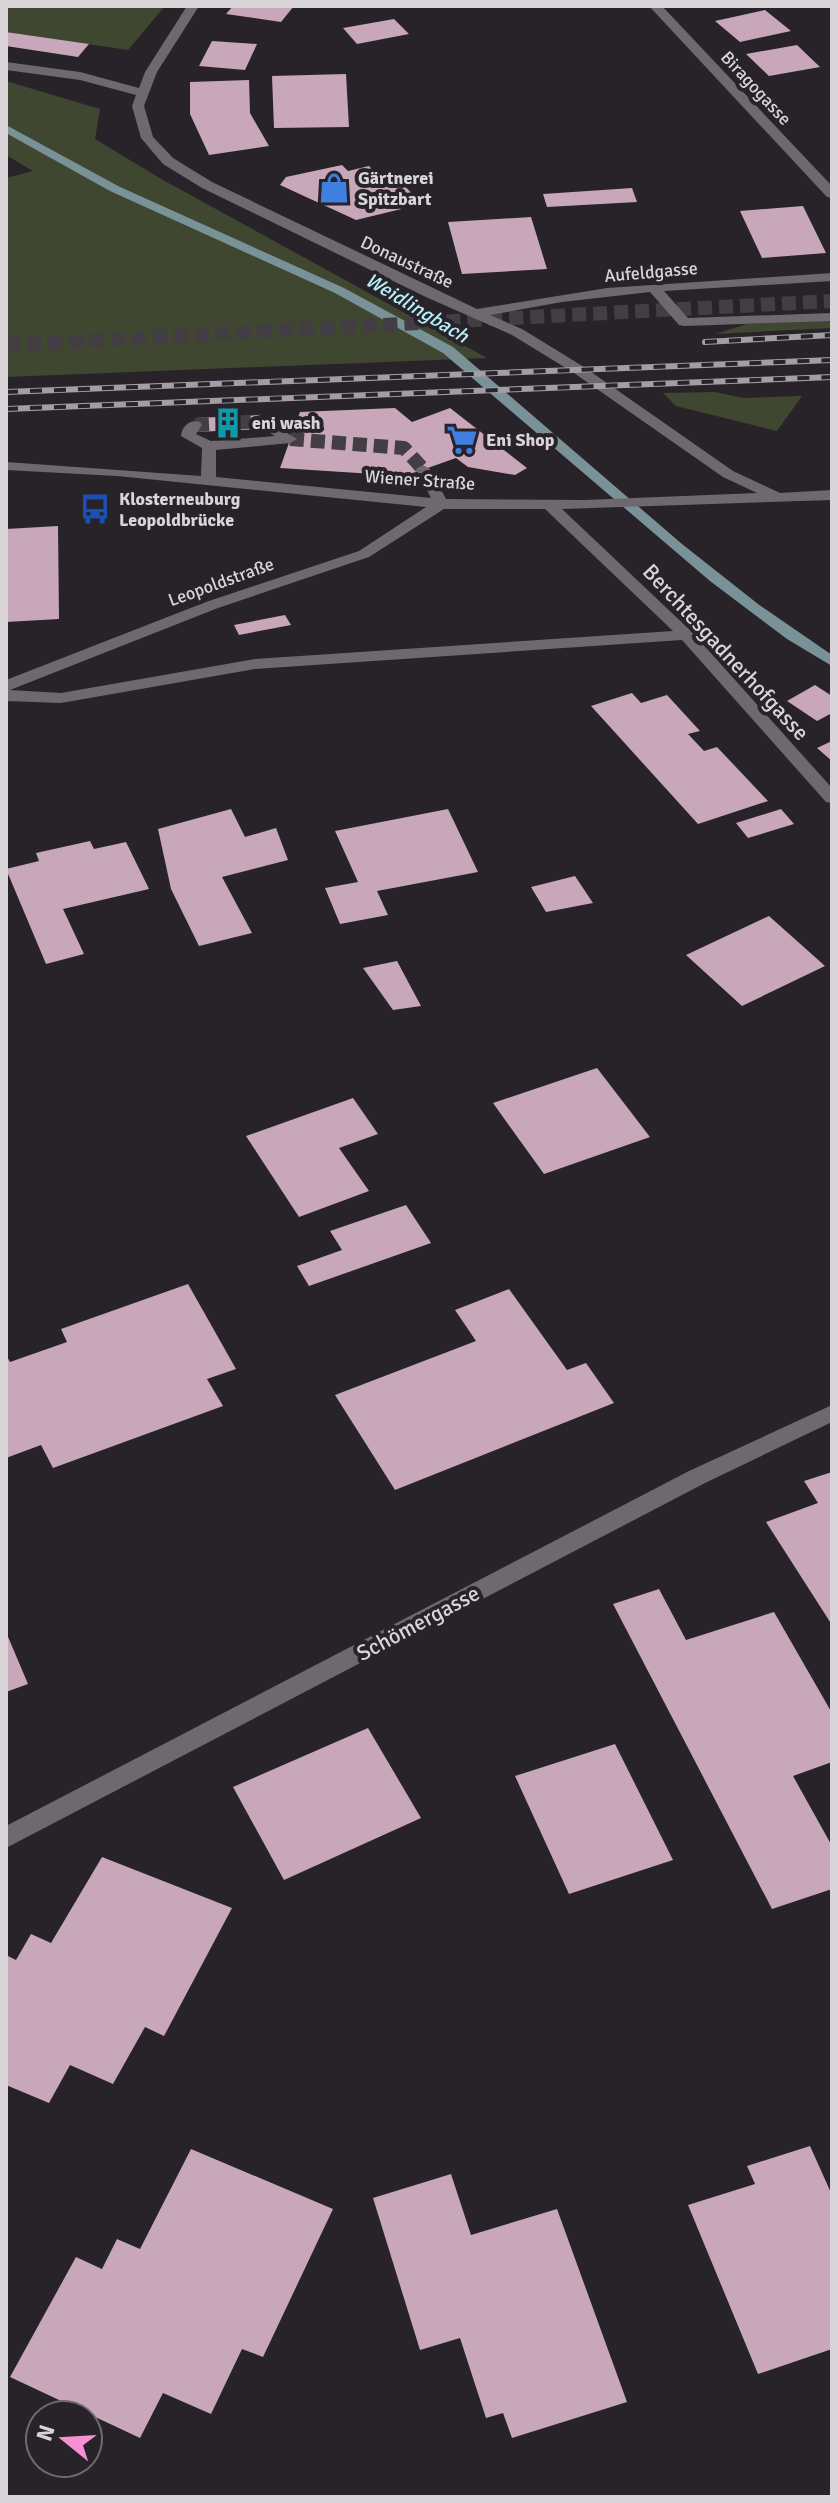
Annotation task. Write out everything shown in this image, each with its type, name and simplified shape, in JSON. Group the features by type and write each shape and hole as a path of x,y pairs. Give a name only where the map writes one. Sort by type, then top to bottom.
{"street":[{"path":"6,66 80,76 141,92 172,35 193,6"},
{"name":"Biragogasse","path":"655,6 832,194"},
{"name":"Donaustraße","path":"141,92 138,106 147,138 168,161 207,185 517,332 579,370 728,474 777,497"},
{"name":"Aufeldgasse","path":"475,314 511,305 655,289 832,277"},
{"path":"655,289 684,322 832,317"},
{"path":"195,425 188,436 209,446 290,439 261,421"},
{"path":"208,481 209,446"},
{"name":"Wiener Straße","path":"6,466 208,481 441,504 550,506 832,495"},
{"path":"423,469 441,504"},
{"name":"Leopoldstraße","path":"6,686 212,605 364,554 441,504"},
{"name":"Berchtesgadnerhofgasse","path":"550,506 686,635 832,798"},
{"path":"6,694 11,697 61,698 255,664 686,635"},
{"name":"Schömergasse","path":"6,1838 697,1477 832,1413"}],"green space":[{"path":"6,6 165,6 128,50 6,32"},
{"path":"6,81 100,109 95,139 163,180 487,358 6,377 6,178 33,171 6,155"},
{"path":"832,320 832,328 715,334 747,324"},
{"path":"715,392 743,398 802,396 777,431 676,406 663,393"}],"building":[{"path":"233,6 294,6 281,22 226,14"},
{"path":"765,10 791,31 740,42 715,21"},
{"path":"394,19 409,34 357,44 343,28"},
{"path":"6,32 89,44 78,57 6,46"},
{"path":"212,41 257,44 245,70 199,66"},
{"path":"797,45 820,67 769,76 746,54"},
{"path":"346,74 349,127 274,128 272,76"},
{"path":"249,80 250,113 269,146 209,155 190,114 190,82"},
{"path":"342,165 348,171 369,166 384,182 397,178 422,204 356,220 280,185 286,177"},
{"path":"632,188 637,202 547,207 543,194"},
{"path":"803,206 826,253 762,258 740,211"},
{"path":"531,217 547,269 462,274 448,222"},
{"path":"395,408 412,422 450,408 527,468 515,475 468,467 456,458 405,476 280,468 300,412"},
{"name":"eni wash","path":"260,415 261,429 196,432 196,418"},
{"path":"58,526 59,619 6,622 6,529"},
{"path":"285,615 291,625 239,635 234,625"},
{"path":"815,685 832,696 832,713 817,721 787,701"},
{"path":"632,693 641,703 667,695 700,731 688,734 704,751 717,747 768,801 698,824 591,706"},
{"path":"832,741 832,761 817,748"},
{"path":"231,809 245,837 276,828 288,860 222,877 252,933 199,946 171,889 158,829"},
{"path":"448,809 478,872 377,891 388,915 340,924 325,888 358,882 335,831"},
{"path":"781,809 794,824 748,838 736,823"},
{"path":"90,841 94,849 126,842 149,889 63,909 84,954 46,964 6,869 39,861 36,853"},
{"path":"575,876 593,903 546,912 531,887"},
{"path":"769,916 825,966 742,1006 686,955"},
{"path":"397,961 421,1006 393,1010 363,968"},
{"path":"597,1068 650,1137 544,1174 493,1103"},
{"path":"353,1098 378,1134 339,1148 369,1191 299,1217 246,1136"},
{"path":"406,1205 431,1243 309,1286 297,1266 342,1250 330,1231"},
{"path":"188,1284 236,1369 207,1379 223,1406 53,1468 41,1445 6,1458 6,1355 10,1362 67,1342 61,1329"},
{"path":"509,1289 567,1370 586,1363 614,1403 395,1490 335,1395 476,1341 455,1310"},
{"path":"832,1472 832,1625 766,1522 818,1503 804,1481"},
{"path":"659,1589 686,1640 774,1612 832,1713 832,1762 793,1776 832,1846 832,1889 772,1909 613,1604"},
{"path":"6,1632 28,1684 6,1692"},
{"path":"368,1728 421,1818 284,1880 233,1787"},
{"path":"615,1744 673,1860 569,1894 515,1776"},
{"path":"102,1857 232,1908 164,2036 145,2027 113,2084 70,2065 49,2103 6,2085 6,1955 16,1960 31,1934 51,1943"},
{"path":"810,2146 832,2195 832,2349 758,2374 688,2205 755,2184 747,2166"},
{"path":"191,2149 333,2209 263,2357 242,2349 211,2414 163,2393 140,2438 104,2421 104,2399 57,2399 10,2377 76,2257 102,2269 117,2239 140,2249"},
{"path":"451,2174 471,2235 557,2209 627,2402 512,2438 503,2413 486,2418 460,2338 420,2350 373,2198"}],"waterway":[{"name":"Weidlingbach","path":"6,128 114,188 340,290 448,350 677,547 792,636 832,662"}],"tunnel":[{"path":"6,345 832,301"},
{"path":"195,425 261,421"},
{"path":"290,439 404,448 423,469"}],"railway":[{"path":"705,342 832,335"},
{"path":"6,392 832,360"},
{"path":"6,409 832,377"}],"place":[{"name":"Gärtnerei Spitzbart","path":"334,188"},
{"name":"eni wash","path":"228,423"},
{"name":"Eni Shop","path":"462,440"},
{"name":"Klosterneuburg Leopoldbrücke","path":"95,509"}]}
